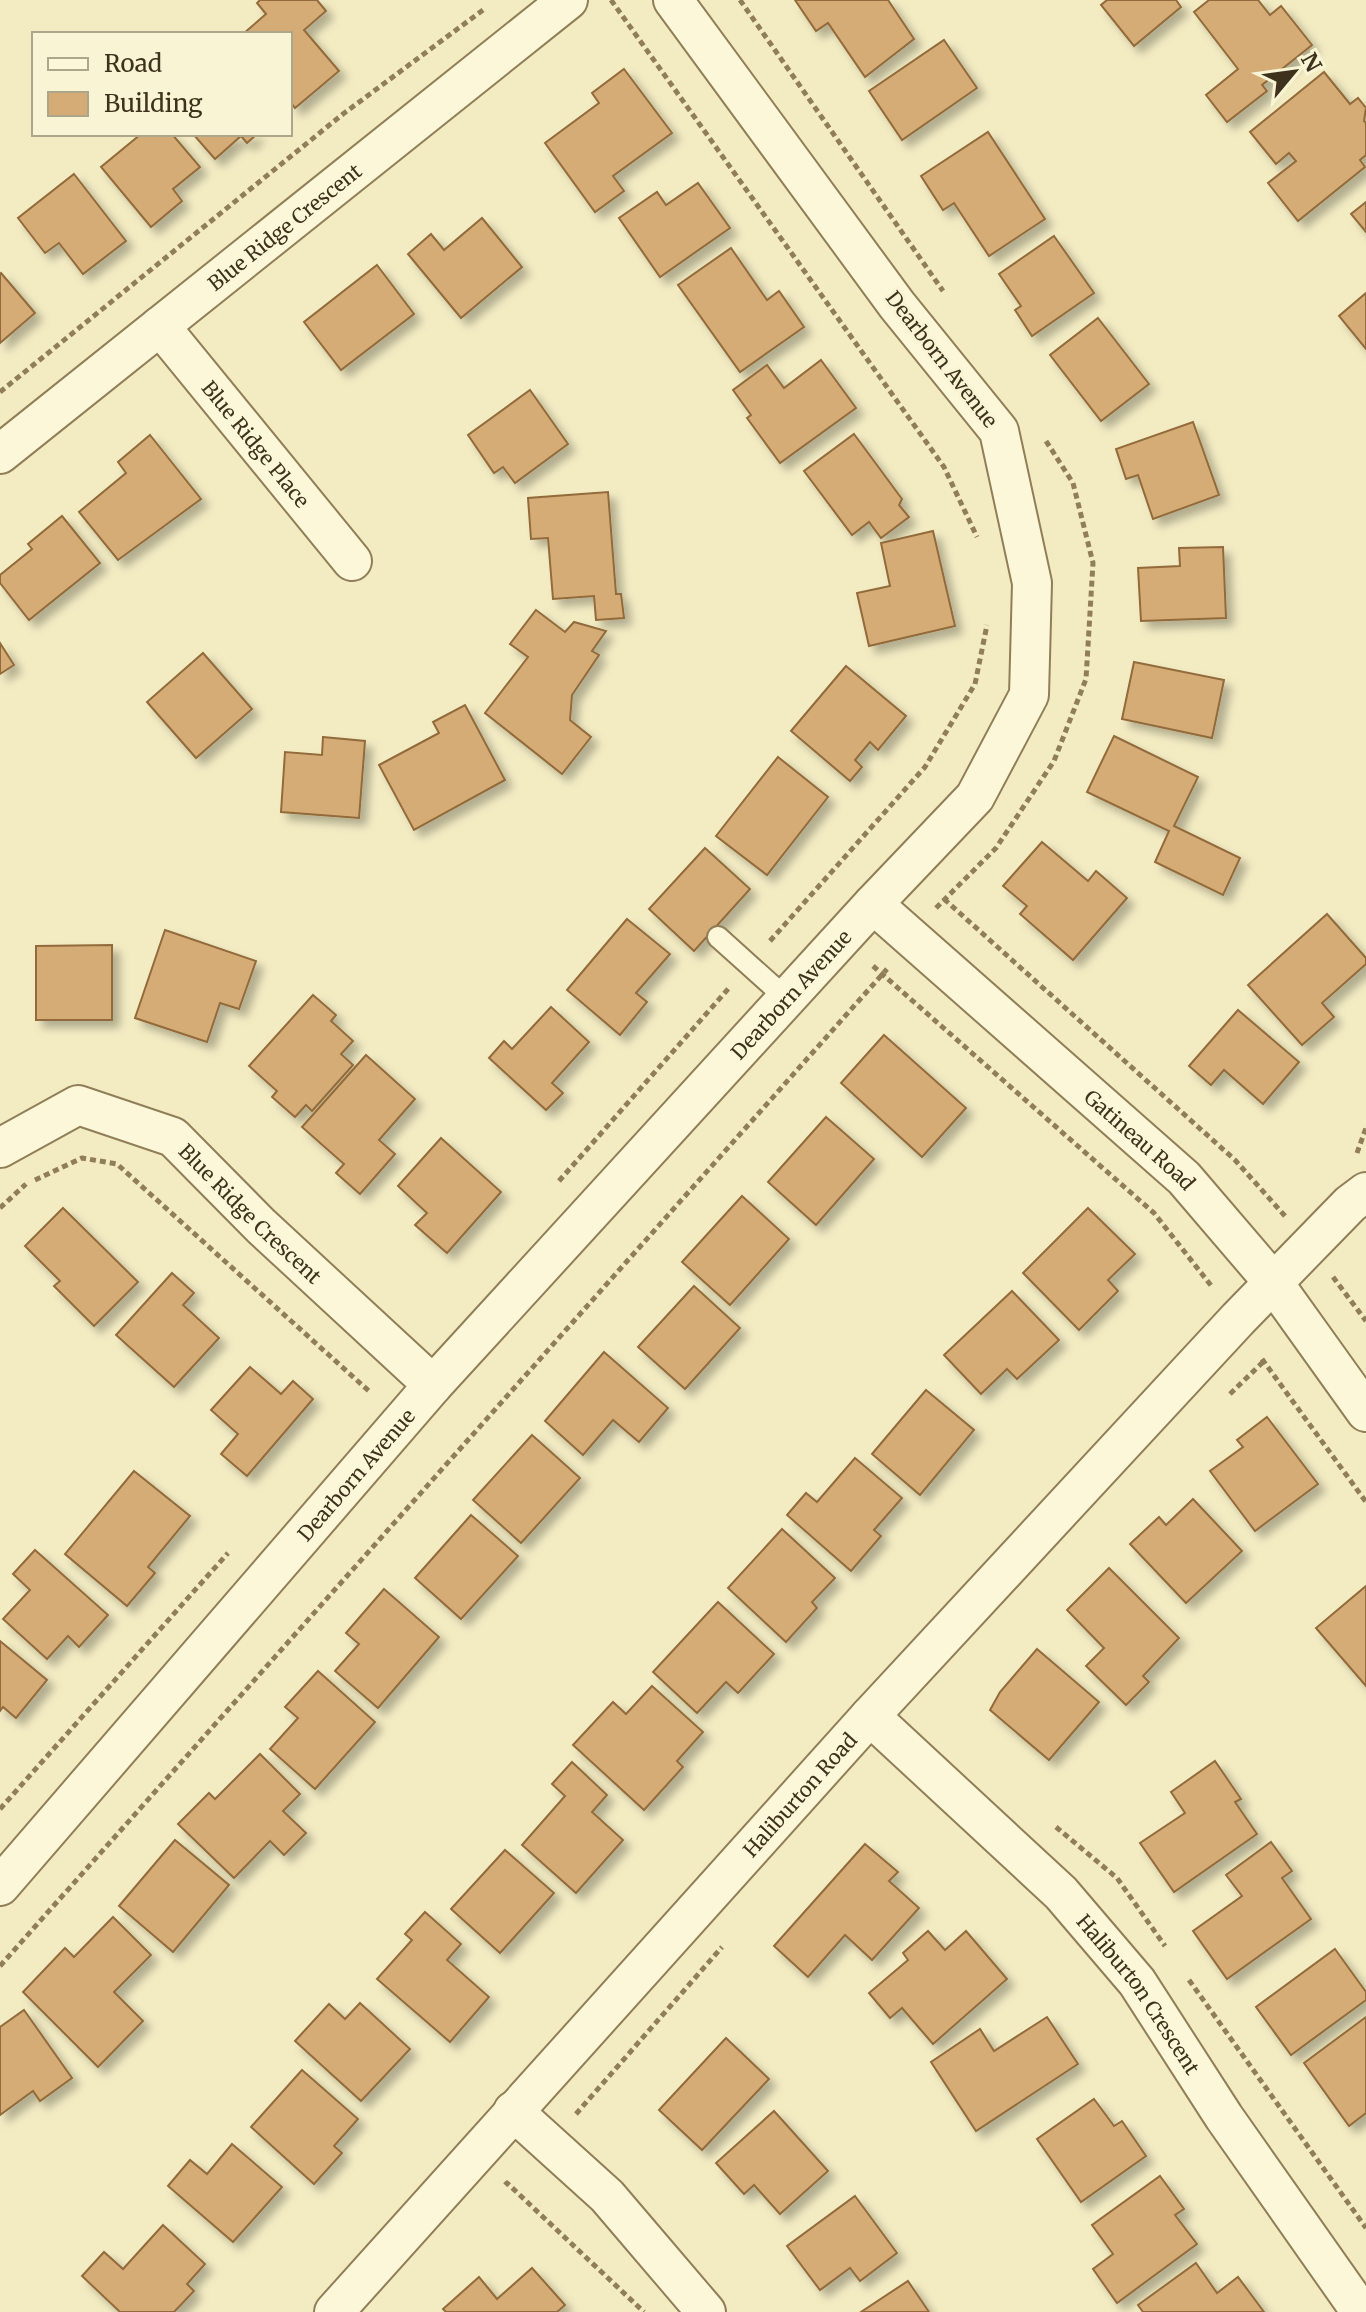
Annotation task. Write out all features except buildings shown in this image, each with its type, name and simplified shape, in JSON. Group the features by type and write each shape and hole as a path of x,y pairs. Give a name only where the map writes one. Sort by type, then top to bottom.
{"street":[{"name":"Blue Ridge Crescent","path":"0,454 568,0"},
{"name":"Dearborn Avenue","path":"0,1886 433,1385 873,904 975,797 1029,695 1032,583 999,431 897,305 673,0"},
{"name":"Blue Ridge Place","path":"160,326 352,561"},
{"name":"Gatineau Road","path":"873,904 1184,1178 1273,1282 1366,1412"},
{"name":"Blue Ridge Crescent","path":"0,1148 78,1105 173,1137 261,1226 433,1385"},
{"name":"Haliburton Road","path":"334,2312 870,1716 1273,1282 1350,1204 1366,1192"},
{"name":"Haliburton Crescent","path":"870,1716 1061,1893 1137,1982 1224,2117 1361,2312"},
{"path":"513,2111 607,2196 706,2312"}],"lane":[{"path":"718,937 787,999"}],"path":[{"path":"611,0 944,467 977,538"},
{"path":"740,0 944,293"},
{"path":"0,392 343,114 484,10"},
{"path":"0,1966 882,974 944,898 996,848 1054,761 1086,679 1093,563 1073,483 1040,432"},
{"path":"550,1191 925,767 975,684 989,613"},
{"path":"843,938 1154,1213 1238,1319 1264,1361 1366,1502"},
{"path":"0,1208 25,1185 82,1158 117,1164 401,1422"},
{"path":"371,1393 403,1357"},
{"path":"1229,1394 1264,1361"},
{"path":"0,1809 233,1548"},
{"path":"1044,1817 1117,1878 1172,1956"},
{"path":"569,2121 727,1943"},
{"path":"1181,1969 1366,2228"},
{"path":"496,2195 507,2183 644,2312"}]}
